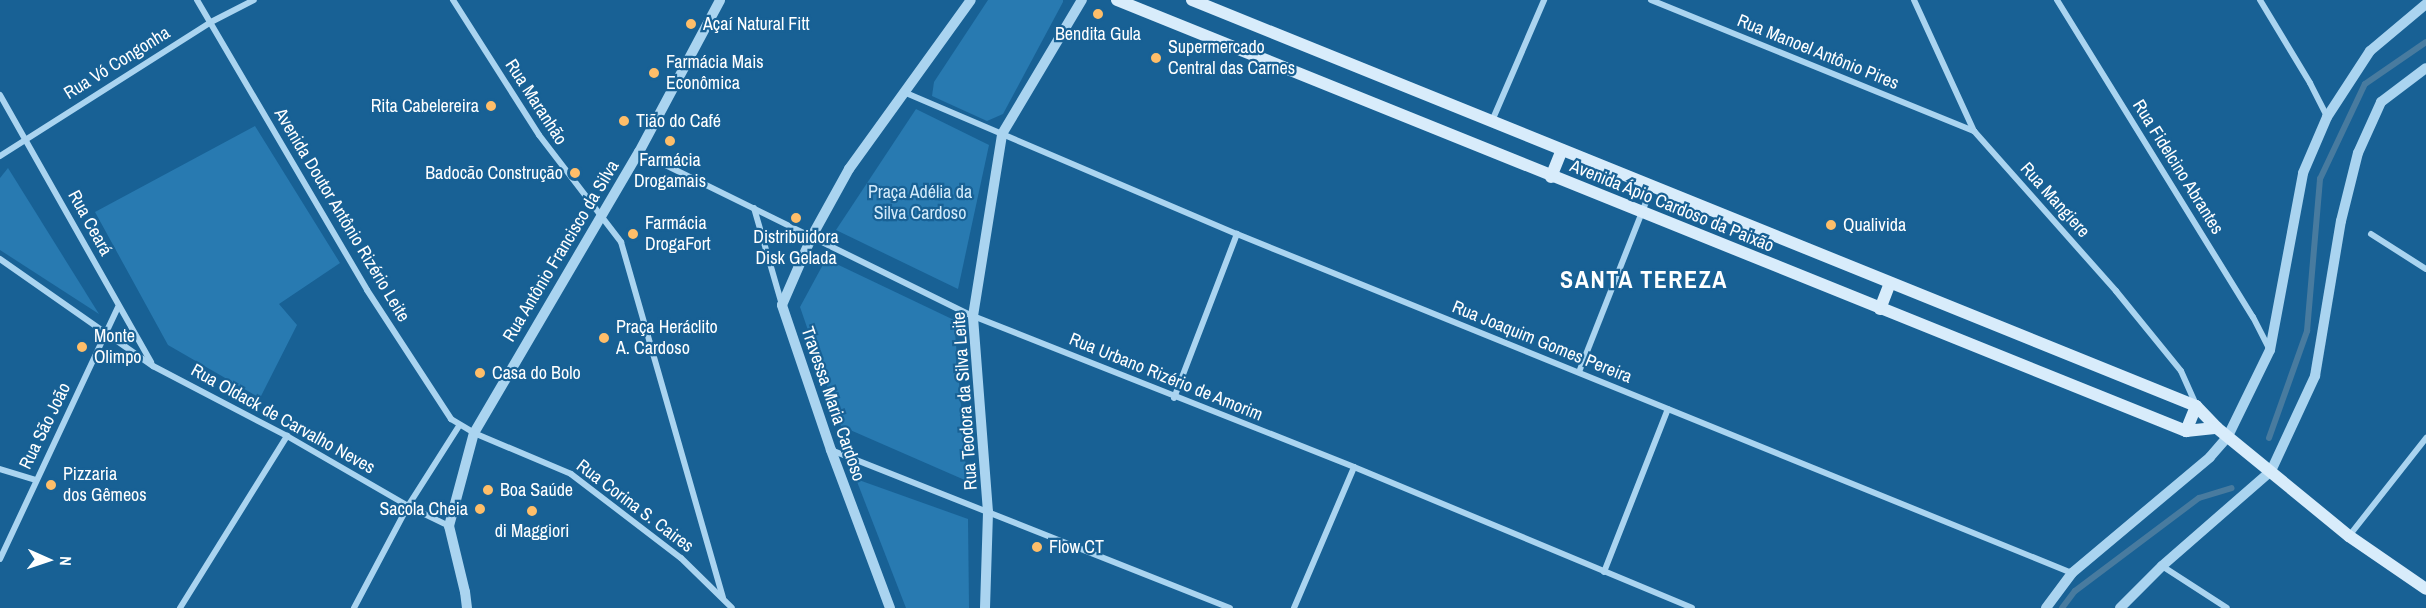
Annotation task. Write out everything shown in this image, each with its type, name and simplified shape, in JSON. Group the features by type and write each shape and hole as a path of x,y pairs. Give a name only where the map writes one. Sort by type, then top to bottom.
{"main road":[{"name":"Avenida Ápio Cardoso da Paixão","path":"1117,0 2186,432 2217,428"},
{"name":"Avenida Ápio Cardoso da Paixão","path":"1192,0 2196,406 2217,428 2349,536 2426,590"},
{"path":"1551,177 1562,150"},
{"path":"1880,309 1890,283"},
{"path":"2186,432 2196,406"}],"street":[{"name":"Avenida Doutor Antônio Rizério Leite","path":"197,0 367,290 451,418 459,426 474,433"},
{"name":"Rua Vó Congonha","path":"0,156 211,22 254,0"},
{"name":"Rua Maranhão","path":"453,0 539,135 599,217"},
{"path":"782,305 812,236 849,169 906,93 970,0"},
{"name":"Rua Teodora da Silva Leite","path":"985,608 988,512 973,316 1002,134 1082,0"},
{"path":"1492,122 1544,0"},
{"name":"Rua Manoel Antônio Pires","path":"1651,0 1974,131"},
{"name":"Rua Mangiere","path":"1914,0 1974,131 2130,309 2181,371 2196,406"},
{"name":"Rua Fidelcino Abrantes","path":"2057,0 2253,317 2270,350"},
{"path":"2260,0 2310,82 2327,117"},
{"name":"Rua Antônio Francisco da Silva","path":"449,526 474,433 639,152 715,3"},
{"path":"2046,608 2072,573 2210,458 2228,436 2270,350 2303,173 2327,117 2370,51 2426,4"},
{"path":"2120,608 2162,566 2271,471 2315,376 2341,221 2358,153 2381,102 2426,68"},
{"name":"Rua Joaquim Gomes Pereira","path":"906,93 1237,234 2072,573"},
{"name":"Rua Ceará","path":"0,95 153,366"},
{"name":"Rua Urbano Rizério de Amorim","path":"639,152 973,316 1174,398 1354,467 1692,608"},
{"path":"1579,372 1652,186"},
{"name":"Travessa Maria Cardoso","path":"754,208 782,305 831,450 890,608"},
{"path":"599,217 621,242 724,599"},
{"path":"1174,398 1237,234"},
{"path":"2371,234 2426,269"},
{"name":"Rua Oldack de Carvalho Neves","path":"0,258 153,366 287,436 408,506 449,526"},
{"name":"Rua São João","path":"0,559 35,480 118,307"},
{"path":"1604,572 1668,409"},
{"path":"354,608 408,506 459,426"},
{"name":"Rua Corina S. Caires","path":"474,433 571,474 681,558 732,608"},
{"path":"180,608 287,436"},
{"path":"2349,536 2426,438"},
{"path":"831,450 1230,608"},
{"path":"1294,608 1354,467"},
{"path":"0,469 35,480"},
{"path":"449,526 465,592 466,608"},
{"path":"2162,566 2227,608"}],"green space":[{"path":"988,0 1063,0 1063,2 1003,114 987,121 932,96 934,82"},
{"name":"Praça Adélia da Silva Cardoso","path":"916,109 989,145 958,289 836,230"},
{"path":"255,126 340,263 279,304 297,325 260,398 168,345 95,212"},
{"path":"8,168 99,314 0,250 0,178"},
{"path":"826,259 954,320 967,481 841,426 800,307"},
{"path":"856,479 968,519 969,608 906,608"}],"waterway":[{"path":"2269,438 2307,331 2320,179 2365,84 2426,42"},
{"path":"2062,608 2075,591 2199,498 2232,488"}],"place":[{"name":"Bendita Gula","path":"1098,14"},
{"name":"Açaí Natural Fitt","path":"691,24"},
{"name":"Supermercado Central das Carnes","path":"1156,58"},
{"name":"Farmácia Mais Econômica","path":"654,73"},
{"name":"Rita Cabelereira","path":"491,106"},
{"name":"Tião do Café","path":"624,121"},
{"name":"Farmácia Drogamais","path":"670,141"},
{"name":"Badocão Construção","path":"575,173"},
{"name":"Distribuidora Disk Gelada","path":"796,218"},
{"name":"Qualivida","path":"1831,225"},
{"name":"Farmácia DrogaFort","path":"633,234"},
{"name":"Praça Heráclito A. Cardoso","path":"604,338"},
{"name":"Monte Olimpo","path":"82,347"},
{"name":"Casa do Bolo","path":"480,373"},
{"name":"Pizzaria dos Gêmeos","path":"51,485"},
{"name":"Boa Saúde","path":"488,490"},
{"name":"Sacola Cheia","path":"480,509"},
{"name":"di Maggiori","path":"532,511"},
{"name":"Flow CT","path":"1037,547"}],"district":[{"name":"SANTA TEREZA","path":"1644,280"}]}
